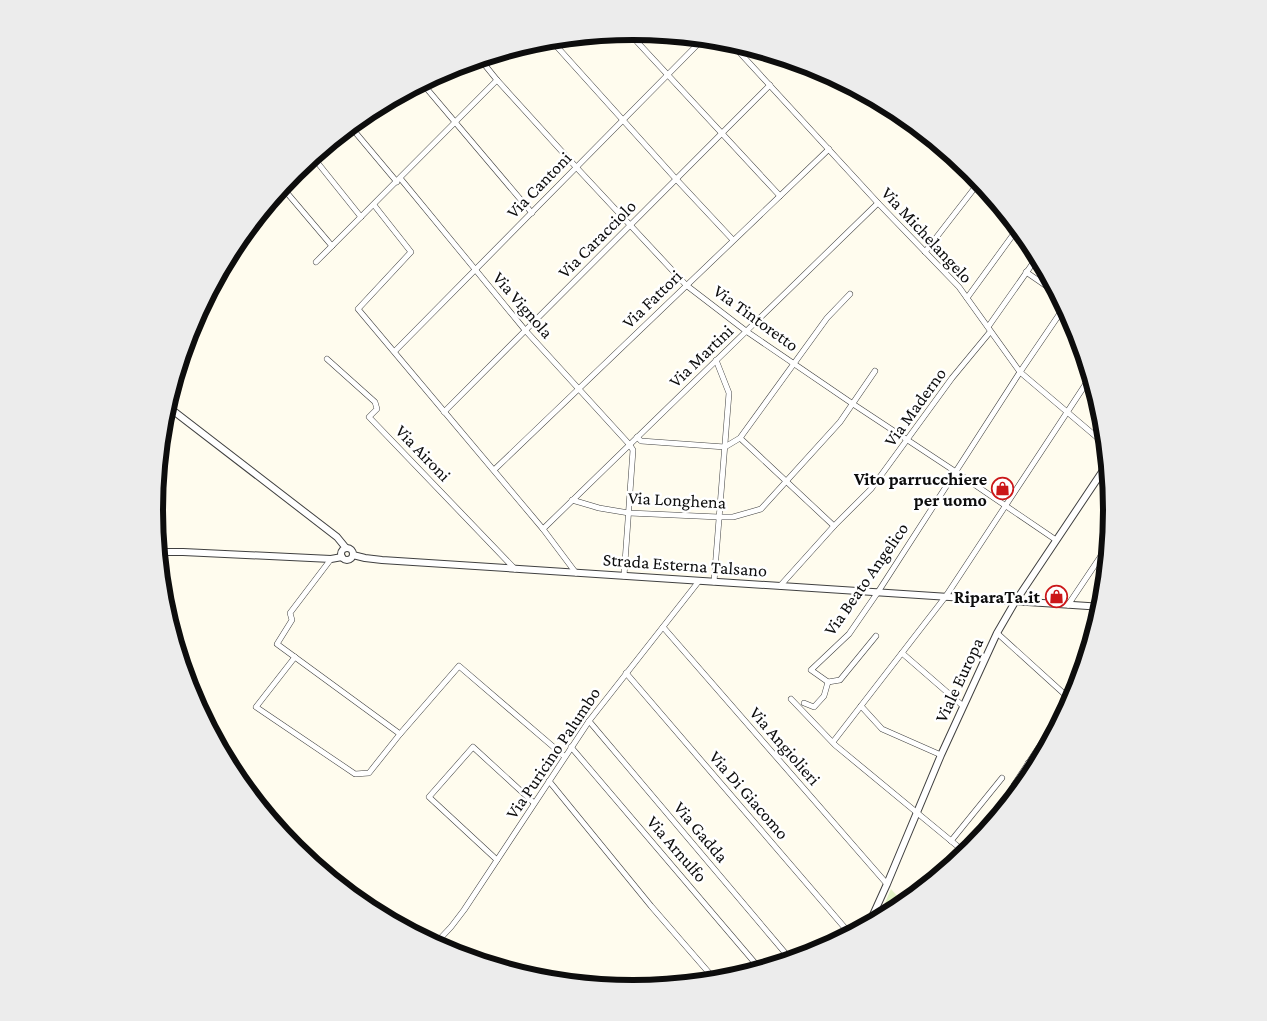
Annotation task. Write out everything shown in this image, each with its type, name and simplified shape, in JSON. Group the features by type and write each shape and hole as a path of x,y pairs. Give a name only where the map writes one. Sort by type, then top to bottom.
{"street":[{"path":"635,40 780,196"},
{"name":"Via Cantoni","path":"395,351 698,44"},
{"path":"556,47 733,240"},
{"name":"Via Michelangelo","path":"740,52 878,203 959,287 1020,372 1098,438"},
{"name":"Via Tintoretto","path":"486,65 497,80 576,167 686,285 746,331 1056,540"},
{"path":"316,262 497,80"},
{"name":"Via Caracciolo","path":"444,412 770,85"},
{"path":"427,88 532,213"},
{"name":"Via Vignola","path":"355,131 525,330 629,444"},
{"name":"Via Fattori","path":"494,470 829,148"},
{"path":"317,162 361,217"},
{"path":"925,252 975,187"},
{"path":"286,193 332,246"},
{"name":"Via Martini","path":"543,529 878,203"},
{"path":"374,205 412,252 358,308 543,529 576,573"},
{"path":"967,298 1014,234"},
{"name":"Via Maderno","path":"780,586 834,526 871,489 989,329 1033,262"},
{"path":"1026,272 1047,286"},
{"path":"637,437 641,441 725,447 740,438 827,318 850,294"},
{"name":"Via Beato Angelico","path":"828,682 811,670 848,634 878,592 1060,313"},
{"name":"Via Aironi","path":"327,359 375,402 377,409 369,417 515,569"},
{"path":"714,582 729,394 716,360"},
{"name":"Via Longhena","path":"572,500 599,508 629,512 719,517 733,517 761,509 840,422 875,371"},
{"path":"833,742 946,596 1086,383"},
{"path":"165,552 331,559 342,557 344,560 349,560 353,555 352,549 346,548 337,537 174,411"},
{"path":"740,438 834,526"},
{"path":"624,576 633,450 629,444"},
{"name":"Viale Europa","path":"873,916 941,755 997,633 1015,602 1102,472"},
{"path":"342,557 342,551 346,548"},
{"name":"Strada Esterna Talsano","path":"353,555 382,560 1094,606"},
{"path":"1068,605 1102,556"},
{"path":"331,559 290,613 292,620 277,644 400,734"},
{"name":"Via Puricino Palumbo","path":"440,939 455,922 589,721 699,581"},
{"name":"Via Angiolieri","path":"663,627 887,884"},
{"path":"997,633 1066,696"},
{"path":"804,703 814,707 824,696 828,682 840,680 876,636"},
{"path":"902,653 963,706"},
{"path":"295,657 256,707 355,774 369,773 459,666 564,756"},
{"name":"Via Di Giacomo","path":"626,673 846,930"},
{"path":"791,699 833,742 960,849"},
{"path":"861,706 882,729 941,755"},
{"name":"Via Gadda","path":"589,721 787,955"},
{"path":"1014,785 1047,734"},
{"path":"497,860 429,797 473,747 534,803"},
{"name":"Via Arnulfo","path":"571,747 756,965"},
{"path":"951,841 1002,778"},
{"path":"549,781 651,906 710,974"}],"green space":[{"path":"891,889 900,899 882,910"}],"place":[{"name":"Vito parrucchiere per uomo","path":"1003,489"},
{"name":"RiparaTa.it","path":"1056,597"}]}
